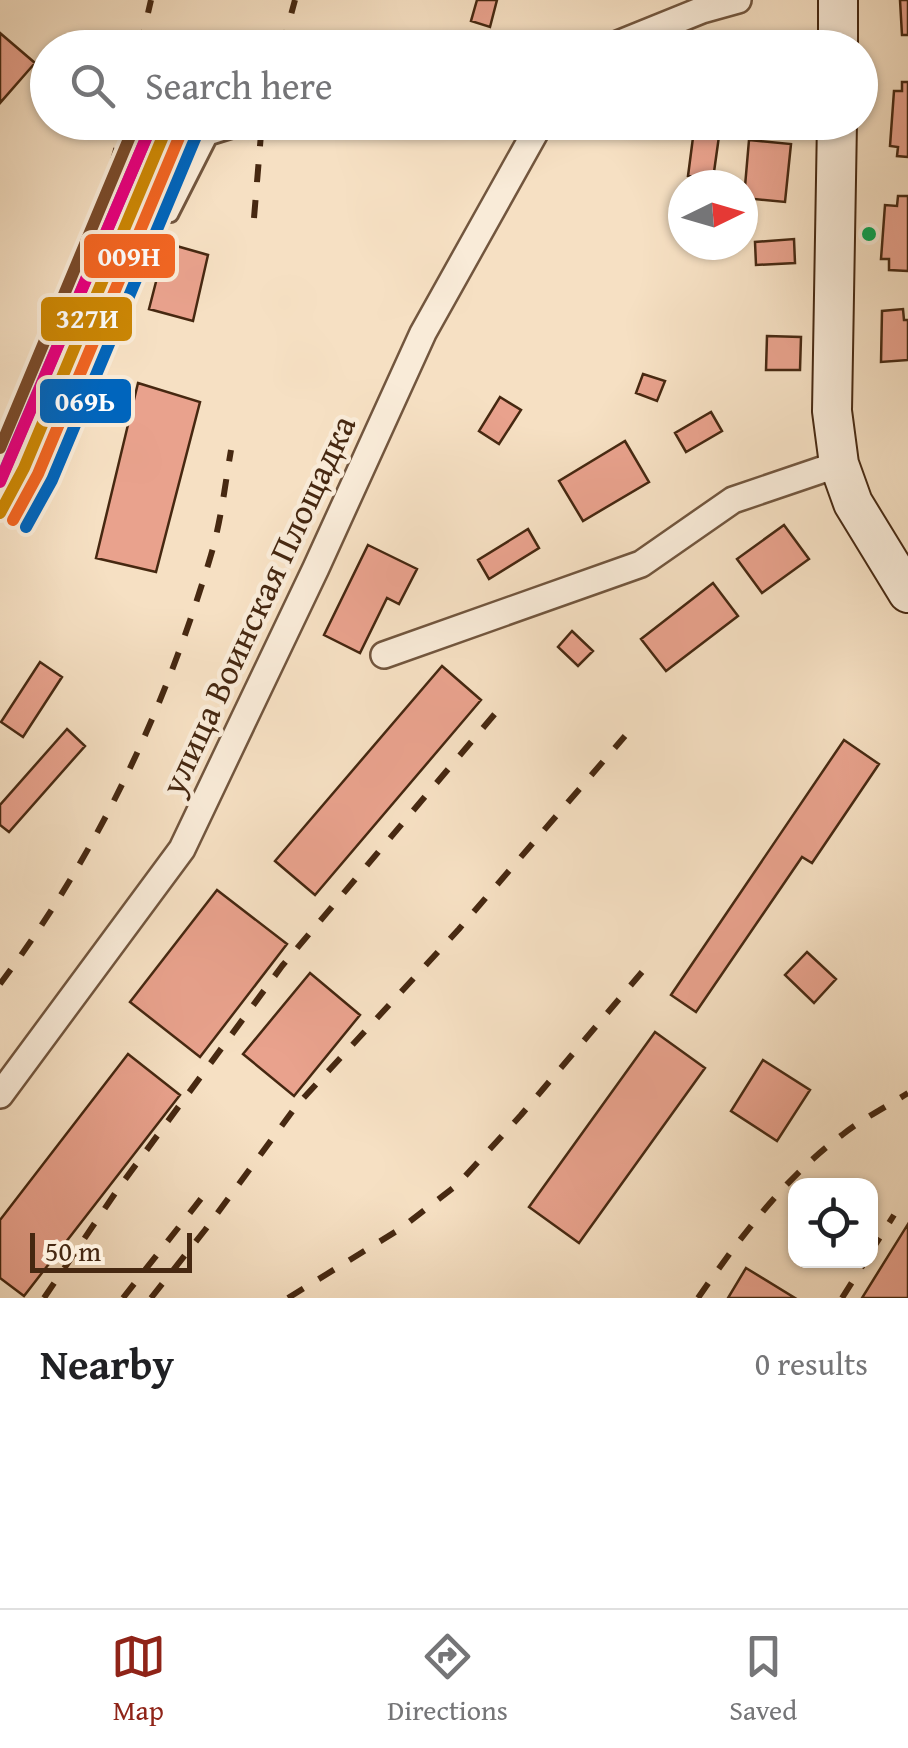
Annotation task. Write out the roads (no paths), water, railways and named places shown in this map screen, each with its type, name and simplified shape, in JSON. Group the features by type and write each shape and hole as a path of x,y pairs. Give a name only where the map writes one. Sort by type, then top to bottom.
{"main road":[{"path":"838,0 838,30"},
{"path":"837,140 832,410 840,464 852,503 905,584"}],"street":[{"path":"654,30 728,1"},
{"name":"улица Воинская Площадка","path":"0,1094 182,848 423,333 531,140"},
{"path":"384,655 641,564 732,500 840,464"}],"lane":[{"path":"170,214 209,140"}],"railway":[{"path":"144,30 151,0"},
{"path":"287,30 295,0"},
{"path":"0,431 86,241 118,140"},
{"path":"254,218 260,140"},
{"path":"0,984 67,884 150,725 211,555 231,450"},
{"path":"44,1298 118,1189 282,966 499,709"},
{"path":"151,1298 297,1105 459,929 625,736"},
{"path":"288,1298 400,1229 458,1184 642,972"},
{"path":"698,1298 746,1232 801,1170 850,1129 908,1093"},
{"path":"123,1298 204,1195"},
{"path":"878,1240 894,1215"},
{"path":"842,1298 861,1268"}]}
